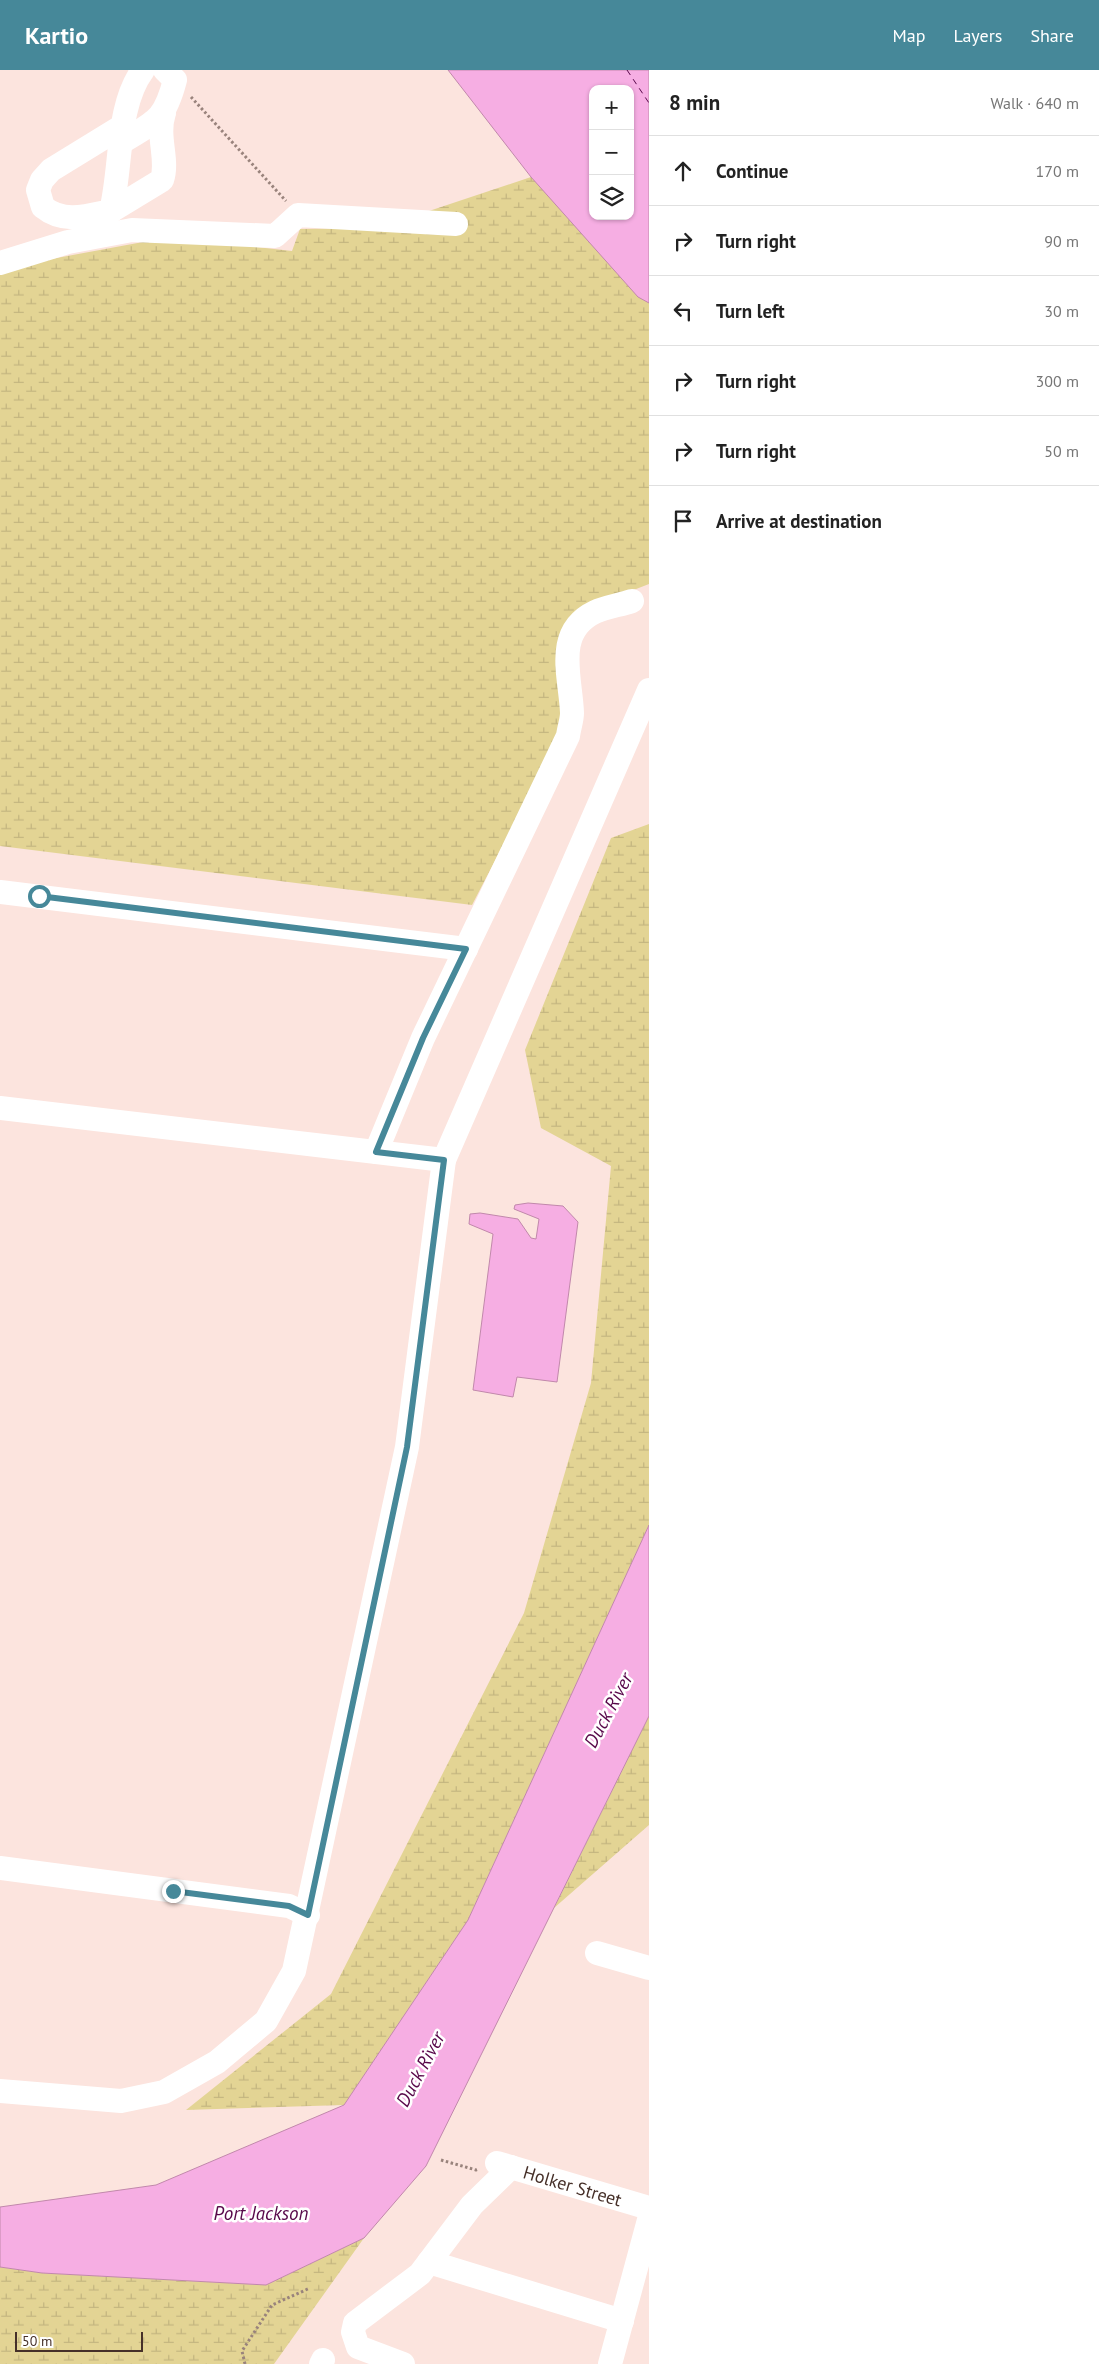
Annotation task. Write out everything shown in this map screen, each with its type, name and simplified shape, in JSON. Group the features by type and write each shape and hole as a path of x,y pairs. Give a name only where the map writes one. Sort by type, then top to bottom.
{"street":[{"path":"111,211 118,185 121,135 138,78 143,70"},
{"path":"164,114 152,124 121,135 51,170 42,180 38,190 43,207 62,217 79,218 111,211 162,180 164,165 160,133 164,114 170,75"},
{"path":"0,263 68,242 132,230 275,236 298,215 456,224"},
{"path":"376,1152 423,1038 568,736 572,714 566,670 567,650 576,627 594,612 632,601"},
{"path":"0,2091 121,2101 164,2092 217,2062 266,2021 294,1970 298,1910 407,1447 444,1160 649,690"},
{"path":"0,892 466,949"},
{"path":"0,1108 444,1160"},
{"path":"0,1868 231,1898 298,1910"},
{"path":"596,1953 649,1968"},
{"path":"403,2364 358,2348 353,2332 355,2324 420,2274 504,2165"},
{"name":"Holker Street","path":"504,2165 649,2208"},
{"path":"610,2364 649,2220"},
{"path":"429,2262 622,2321"}],"path":[{"path":"170,75 298,215"},
{"path":"441,2160 476,2170 504,2165"},
{"path":"245,2364 242,2351 272,2305 310,2288"}],"green space":[{"path":"531,177 649,287 649,584 590,607 572,676 566,724 472,905 0,846 0,271 8,267 170,237 292,251 300,229 378,228"},
{"path":"649,824 649,1525 468,1920 344,2105 186,2110 331,1994 524,1613 591,1383 611,1166 541,1128 525,1050 611,838"},
{"path":"649,1716 649,1825 554,1908"},
{"path":"364,2238 274,2364 0,2364 0,2267 42,2273 266,2285"}],"water":[{"path":"448,70 649,70 649,303 638,297 531,177"},
{"path":"528,1203 563,1206 578,1222 557,1382 517,1377 513,1397 473,1390 493,1234 469,1224 470,1214 480,1213 518,1219 531,1238 536,1239 539,1219 514,1209 515,1205"},
{"name":"Port Jackson","path":"649,1525 649,1716 426,2166 364,2238 266,2285 42,2273 0,2267 0,2207 156,2185 344,2105 468,1920"}],"ferry route":[{"path":"627,70 649,103"}],"route":[{"path":"39,896 466,949 423,1038 376,1152 444,1160 407,1447 308,1915 289,1906 173,1891"}],"water label":[{"name":"Duck River","path":"608,1710"},
{"name":"Duck River","path":"420,2069"}]}
